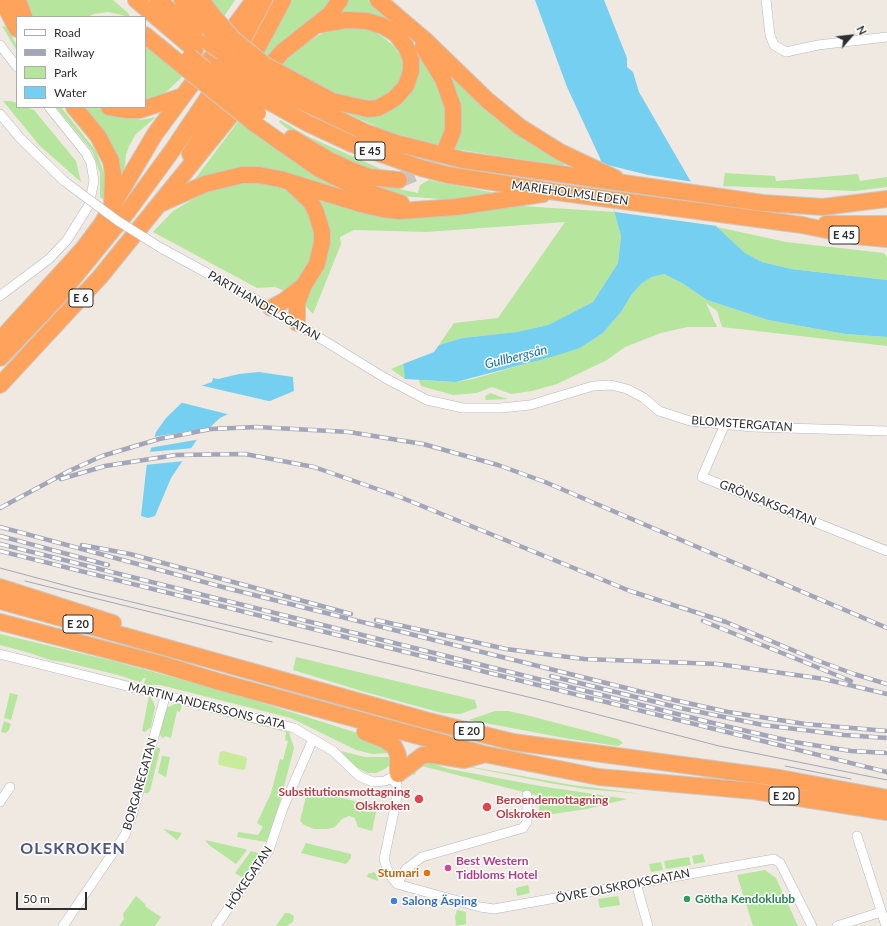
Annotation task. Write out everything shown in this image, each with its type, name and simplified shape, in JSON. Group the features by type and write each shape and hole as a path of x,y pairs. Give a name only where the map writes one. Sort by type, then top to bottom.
{"highway":[{"path":"2,0 16,27"},
{"path":"18,0 24,16"},
{"path":"125,0 143,16"},
{"name":"E 45","path":"136,0 199,43 268,96"},
{"name":"E 45","path":"158,0 199,43"},
{"path":"182,0 199,43"},
{"path":"199,43 201,0"},
{"path":"0,340 83,249 112,207 141,155 254,0"},
{"name":"E 6","path":"0,358 63,290 149,183 198,114 222,76 248,32 264,0"},
{"name":"E 6","path":"0,385 100,277 174,183 192,150 259,45 283,0"},
{"path":"174,183 229,119 278,57 294,41 330,14 340,0"},
{"path":"378,0 405,22 433,62 450,95 454,120 453,132 446,148"},
{"path":"146,18 199,43 268,96 295,140 329,160 369,176 400,180"},
{"path":"268,96 332,101 368,109 378,108 388,103 406,86 411,72 412,60 406,47 396,34 383,26 367,21 346,20 317,25"},
{"name":"MARIEHOLMSLEDEN","path":"405,22 487,100 514,123 541,141 604,177"},
{"path":"146,35 199,43 232,50 268,96 319,169 341,181 383,198 430,209"},
{"path":"115,108 140,110 183,96"},
{"name":"MARIEHOLMSLEDEN","path":"268,96 291,96 365,132 435,154 604,177 625,183 763,203 823,207 887,199"},
{"name":"MARIEHOLMSLEDEN","path":"268,96 307,123 352,144 421,168 448,175 611,200 802,225 832,233 887,239"},
{"path":"75,108 98,136 111,161 113,174 112,207"},
{"path":"156,206 204,184 227,177 260,175 290,182 382,209 400,211 511,200 556,192"},
{"path":"290,182 311,202 316,212 322,232 322,242 317,264 304,285 297,303 297,323"},
{"name":"E 45","path":"823,207 842,214 887,216"},
{"path":"802,225 887,224"},
{"path":"271,308 284,301 304,285"},
{"path":"0,587 119,625 211,660"},
{"name":"E 20","path":"0,601 77,624 425,720 513,742 780,778 887,798"},
{"name":"E 20","path":"0,622 157,663 313,708 484,754 599,777 754,791 887,812"},
{"path":"313,708 319,717 369,733 390,743 398,754 394,776"},
{"path":"394,776 423,755 433,755 464,760 484,754"}],"street":[{"path":"766,0 770,35 774,45 786,52 818,45 887,37"},
{"path":"0,46 16,66"},
{"path":"0,296 49,259 67,240 89,205 94,181 91,163 81,147 50,108"},
{"name":"PARTIHANDELSGATAN","path":"1,116 42,161 64,180 118,221 161,248 297,323 396,385 428,400 463,408 484,409 530,405 560,397"},
{"name":"BLOMSTERGATAN","path":"560,397 593,386 611,385 627,389 644,398 659,411 690,421 725,424 887,431"},
{"name":"GRÖNSAKSGATAN","path":"725,424 702,477 887,551"},
{"name":"MARTIN ANDERSSONS GATA","path":"0,654 165,697 286,726 313,738 333,751 354,772 367,780 379,782 394,776"},
{"name":"BORGAREGATAN","path":"63,926 125,835 132,816 165,697"},
{"name":"HÖKEGATAN","path":"216,926 269,850 283,808 313,738"},
{"path":"394,776 397,785 397,797 384,859 389,874 397,884 406,869 422,857 523,828 528,822 528,795"},
{"path":"0,802 10,786"},
{"path":"857,836 886,926"},
{"name":"ÖVRE OLSKROKSGATAN","path":"397,884 480,908 494,909 636,882 774,859 780,863 812,926"},
{"path":"636,882 648,926"},
{"path":"837,926 881,912"}],"green space":[{"path":"25,0 113,0 130,16 108,12 89,16 29,16"},
{"path":"208,0 235,0 223,18"},
{"path":"292,0 334,0 268,58 263,54"},
{"path":"347,0 368,0 374,8 401,30 423,58 444,97 448,123 440,146 387,131 341,111 392,109 404,100 412,89 410,45 337,14"},
{"path":"2,26 7,27 16,44 16,49"},
{"path":"338,28 365,28 376,32 394,46 400,55 403,66 400,81 393,93 368,104 325,91 280,66 284,60 308,41 325,32"},
{"path":"146,45 184,75 163,95 146,101"},
{"path":"440,63 565,161 564,166 455,149 461,114 456,96"},
{"path":"3,101 16,103 16,108 29,108 34,110 76,161 81,182 40,146"},
{"path":"57,108 62,108 96,151 105,176 104,200 100,197 100,173 92,151"},
{"path":"84,108 99,108 114,114 136,116 140,120 156,117 136,134 126,155 124,174 120,176"},
{"path":"240,119 355,194 276,172 192,183"},
{"path":"280,120 307,136 383,170 382,172 362,168 294,134 279,122"},
{"path":"334,170 385,186 418,193 420,185 429,180 505,195 452,200 402,196 380,190"},
{"path":"725,173 775,176 776,181 858,174 860,181 887,177 887,187 855,191 723,186"},
{"path":"255,181 285,188 298,196 308,211 315,236 315,247 310,260 299,278 287,292 275,287 257,288 153,232 173,211 207,191 234,182"},
{"path":"317,197 400,216 433,217 485,209 522,206 615,212 621,236 618,263 593,302 548,325 518,332 462,338 439,345 454,323 498,318 565,222 427,232 354,230 340,237 341,244 313,314 302,302 319,272"},
{"path":"717,227 786,242 884,253 887,257 887,280 791,269 762,262 745,253"},
{"path":"664,274 682,283 707,300 768,320 845,334 887,337 887,346 722,327 717,311 706,303 717,327 687,327 661,333 625,347 607,360 557,384 532,391 511,394 492,387 477,393 453,395 421,386 419,380 456,382 473,379 580,348 603,333 621,312 632,294 642,283 652,277"},
{"path":"403,364 405,379 391,369"},
{"path":"491,393 508,399 486,400 485,396"},
{"path":"0,634 113,661 228,692 373,738 391,753 372,754 356,750 291,718 160,685 148,685 144,683 146,678 143,678 141,682 136,681 69,663 50,660 0,645"},
{"path":"296,657 475,700 477,708 460,714 442,713 365,692 293,670"},
{"path":"10,693 18,695 11,720 4,718"},
{"path":"149,696 155,707 151,727 145,732 142,731"},
{"path":"175,704 181,704 289,732 294,748 274,825 266,842 237,837 238,832 258,835 263,827 257,823 271,793 280,759 283,760 288,741 285,740 286,732 182,705 180,712 177,711 171,738 165,736 163,739 159,733 166,708"},
{"path":"495,711 508,711 526,715 618,739 623,743 618,746 570,739 469,720"},
{"path":"4,721 11,724 6,733 1,732"},
{"path":"155,747 160,748 160,750 150,791 148,793 144,793"},
{"path":"223,751 246,757 245,769 242,770 219,765 218,762 220,752"},
{"path":"341,751 365,757 392,757 391,764 385,769 376,773 367,773 354,766"},
{"path":"162,756 170,757 166,777 158,773"},
{"path":"420,760 449,769 540,786 627,799 587,809 539,816 539,796 418,765 415,775 412,774 409,768"},
{"path":"439,761 572,785 643,794 585,789"},
{"path":"308,789 377,807 372,831 358,827 355,818 349,816 342,819 335,827 328,829 314,829 304,825 300,821"},
{"path":"163,829 182,833 177,840"},
{"path":"205,840 247,850 236,864 209,845"},
{"path":"306,843 351,854 351,858 346,864 301,853"},
{"path":"251,851 258,853 258,856 243,878 235,873"},
{"path":"703,854 705,862 694,864 692,856"},
{"path":"689,857 691,865 666,869 664,861"},
{"path":"661,862 663,870 651,872 649,864"},
{"path":"765,870 776,878 798,926 753,926 737,875"},
{"path":"374,872 377,875 378,881 367,877 368,874"},
{"path":"528,885 530,893 517,896 516,888"},
{"path":"136,896 145,904 146,907 161,917 155,926 119,926 124,919 123,914"},
{"path":"618,896 620,905 600,908 598,899"},
{"path":"457,910 466,912 466,924 456,926 455,917"},
{"path":"285,913 289,913 294,916 293,922 286,926 276,926"}],"water":[{"name":"Gullbergsån","path":"535,0 604,0 627,58 627,67 633,72 639,92 717,227 745,253 762,262 791,269 887,280 887,337 845,334 768,320 707,300 682,283 664,274 652,277 642,283 632,294 621,312 603,333 580,348 456,382 405,379 403,364 434,352 439,345 462,338 517,332 548,325 593,302 618,263 621,236 600,158 567,87"},
{"path":"259,372 293,377 294,391 270,401 253,402 220,418 198,438 171,478 155,516 148,518 141,516 147,462 156,432 166,418 198,387 212,382 213,378 218,379 239,374"}],"pier":[{"path":"600,163 648,175 694,182 717,226 615,212"},
{"path":"199,385 272,402 254,404 231,415 179,402"},
{"path":"214,427 201,439 149,448 153,437"},
{"path":"194,448 185,461 144,465 148,452"}],"tunnel":[{"path":"399,180 425,169 446,148"}],"tram line":[{"path":"0,568 86,591 549,702 719,746 887,780"},
{"path":"25,581 272,642"},
{"path":"785,766 851,779"}],"railway":[{"path":"0,508 69,471 102,456 159,439 211,429 256,427 349,432 423,444 498,465 545,482 887,628"},
{"path":"61,479 105,466 176,455 245,454 314,467 400,497 630,591 726,622 816,660 887,684"},
{"path":"0,527 230,589 674,700 728,712 805,724 887,731"},
{"path":"0,536 108,565"},
{"path":"0,544 721,725 794,742 851,751 887,753"},
{"path":"82,545 130,554 351,614"},
{"path":"0,551 887,772"},
{"path":"376,620 506,649 584,659 718,664 824,679 887,694"},
{"path":"703,621 851,681"},
{"path":"551,676 680,708 763,725 844,735 887,738"}],"place":[{"name":"Substitutionsmottagning Olskroken","path":"419,799"},
{"name":"Beroendemottagning Olskroken","path":"487,807"},
{"name":"Best Western Tidbloms Hotel","path":"448,868"},
{"name":"Stumari","path":"427,873"},
{"name":"Götha Kendoklubb","path":"687,899"},
{"name":"Salong Äsping","path":"394,901"}],"district":[{"name":"OLSKROKEN","path":"73,849"}]}
